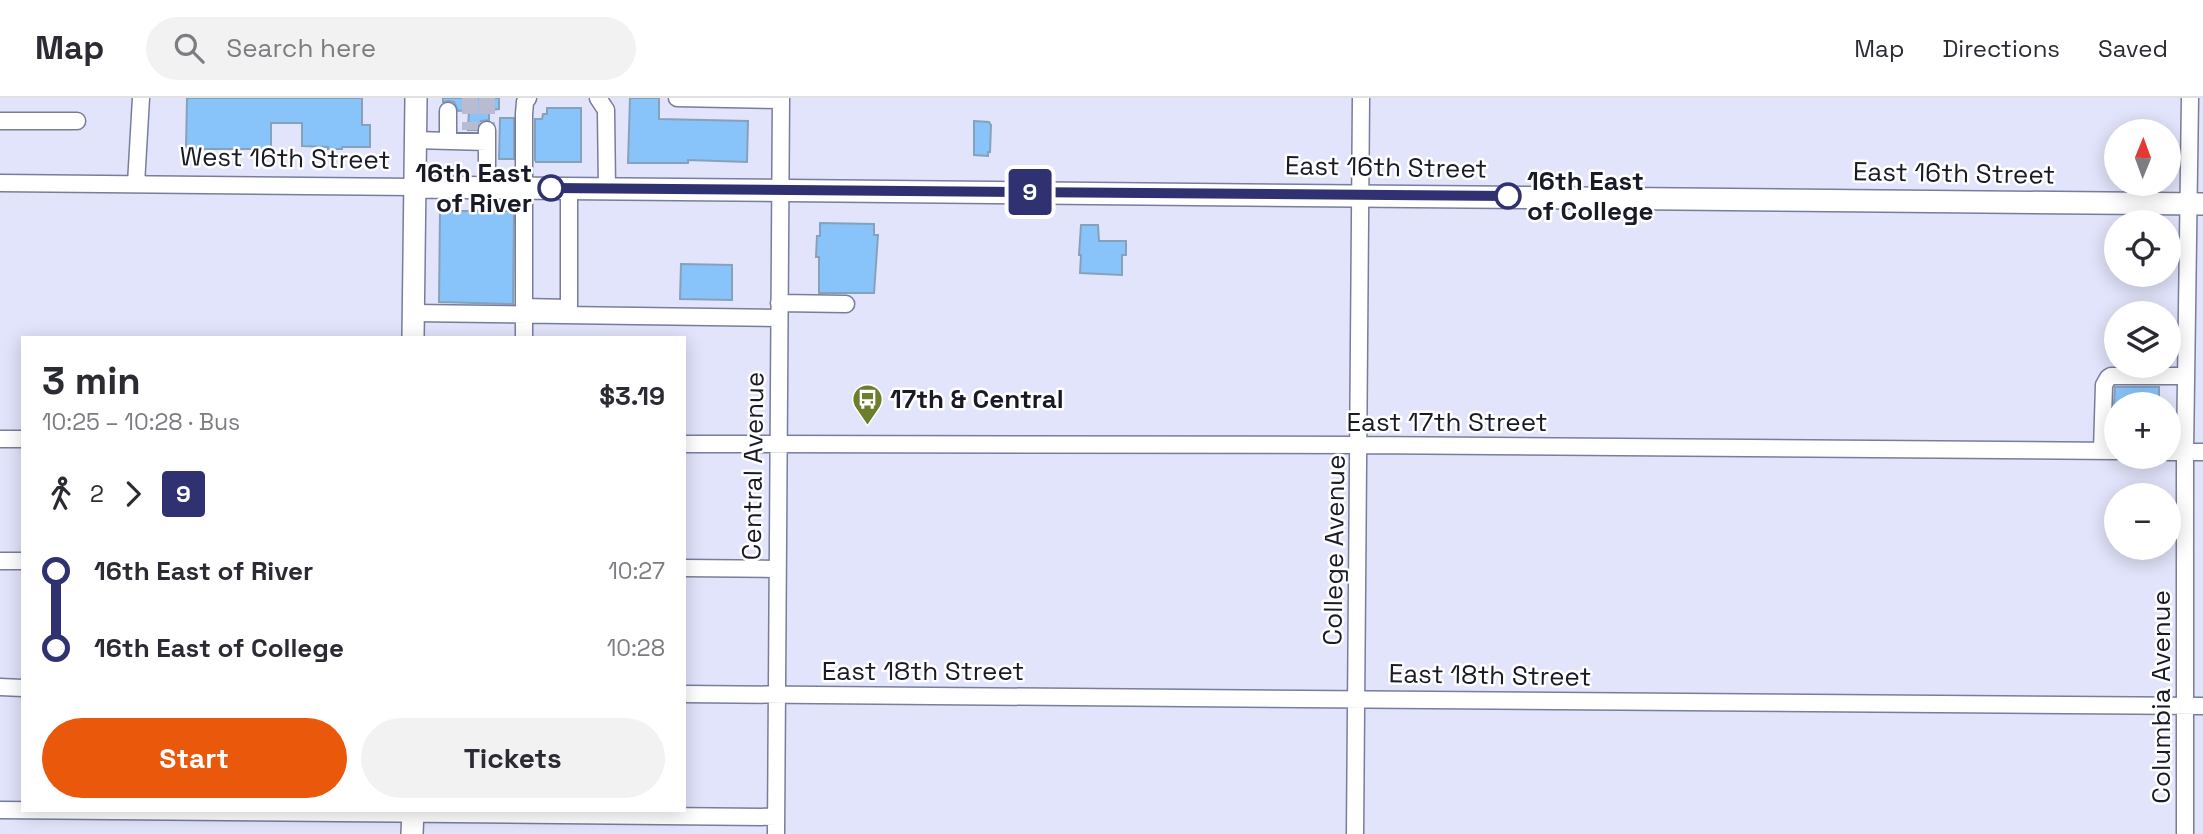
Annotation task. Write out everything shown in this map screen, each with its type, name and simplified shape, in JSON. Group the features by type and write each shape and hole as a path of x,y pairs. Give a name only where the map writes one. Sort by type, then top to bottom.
{"main road":[{"path":"413,336 416,98"},
{"name":"West 16th Street","path":"414,187 779,190"},
{"name":"East 16th Street","path":"779,190 2196,204"}],"street":[{"path":"135,184 141,98"},
{"path":"524,336 524,114 528,98"},
{"path":"598,98 606,110 607,189"},
{"path":"677,98 781,99"},
{"name":"College Avenue","path":"1355,834 1361,98"},
{"name":"Columbia Avenue","path":"2185,834 2186,376 2196,204 2190,98"},
{"name":"Central Avenue","path":"776,834 781,99"},
{"path":"448,111 448,141"},
{"path":"0,121 77,121"},
{"path":"415,140 448,141 479,136 487,188"},
{"name":"West 16th Street","path":"0,183 414,187"},
{"path":"524,311 569,308 569,188"},
{"path":"413,313 779,310 846,304"},
{"path":"2105,392 2104,385 2111,376 2186,376"},
{"path":"0,439 21,439"},
{"name":"East 17th Street","path":"686,444 1359,445 2104,451"},
{"path":"2181,452 2203,452"},
{"path":"0,561 21,561"},
{"path":"686,568 776,569"},
{"path":"0,687 21,688"},
{"name":"East 18th Street","path":"686,694 2203,706"},
{"path":"0,810 21,810"},
{"path":"92,812 412,819 776,817"}],"building":[{"path":"187,98 362,98 362,125 370,125 370,147 328,149 302,146 302,123 271,123 271,149 186,149"},
{"path":"443,98 499,98 499,109 489,110 489,120 481,121 477,130 468,130 469,110 458,111 454,102 443,102"},
{"path":"630,98 659,98 659,119 748,121 747,162 688,160 688,163 628,163"},
{"path":"547,108 581,108 581,162 536,162 535,119 542,119 543,114 547,114"},
{"path":"500,118 514,118 514,159 499,159"},
{"path":"974,121 989,122 991,125 988,156 974,155"},
{"path":"440,211 514,211 513,304 439,302"},
{"path":"820,223 874,224 874,235 878,235 874,293 819,293 819,257 816,257"},
{"path":"1081,225 1098,225 1099,241 1126,241 1126,255 1122,255 1122,275 1080,273"},
{"path":"681,264 732,265 732,300 680,299"},
{"path":"2115,387 2159,387 2159,392 2115,392"}],"tunnel":[{"path":"470,98 470,130"},
{"path":"487,98 487,130"}],"bus line":[{"name":"9","path":"551,188 1508,196"}],"place":[{"name":"16th East of River","path":"551,188"},
{"name":"16th East of College","path":"1508,196"},
{"name":"17th & Central","path":"867,426"}]}
